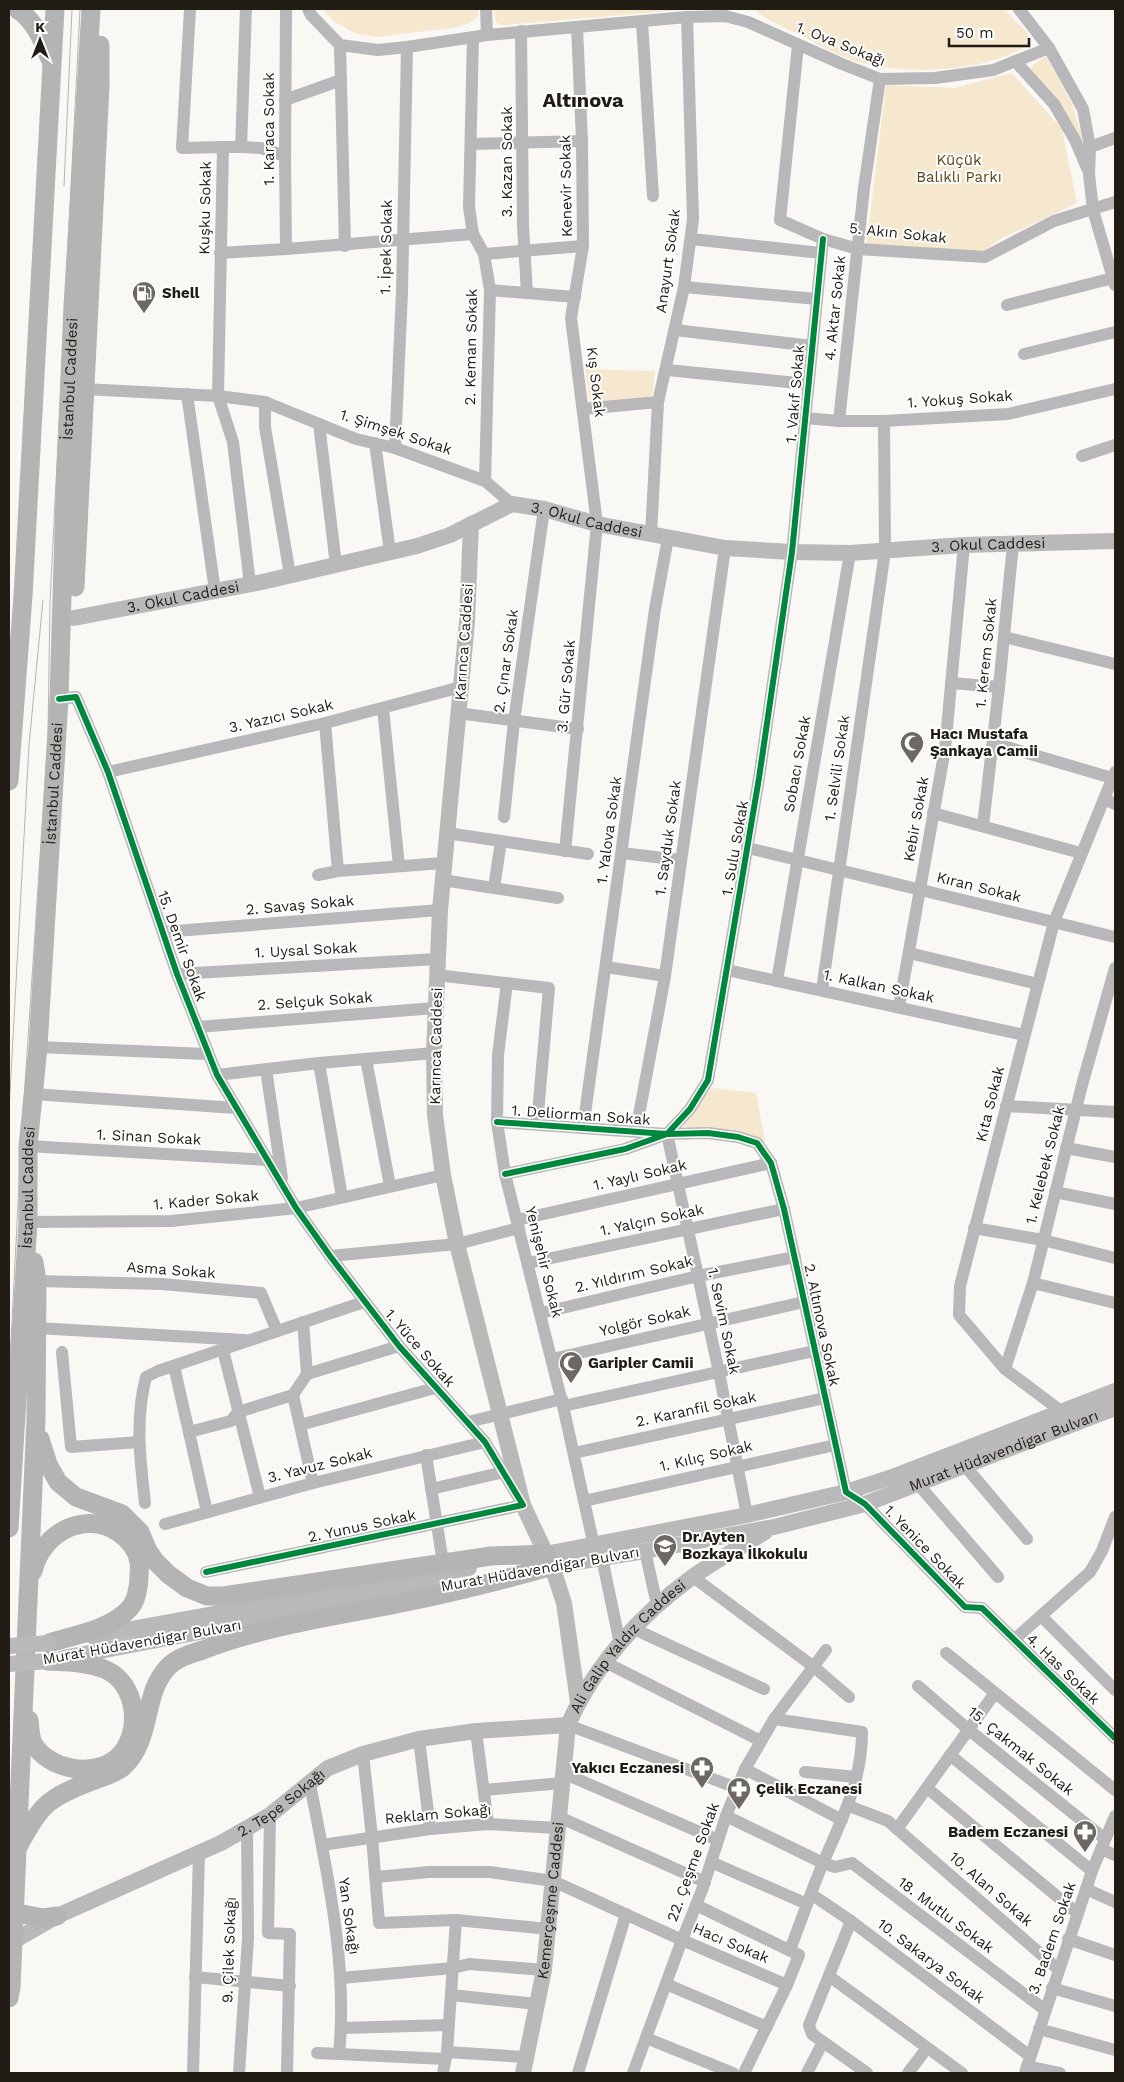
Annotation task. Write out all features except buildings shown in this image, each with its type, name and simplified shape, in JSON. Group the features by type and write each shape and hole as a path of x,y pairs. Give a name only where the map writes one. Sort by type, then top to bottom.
{"highway":[{"path":"17,9 28,16 37,28 52,64"},
{"path":"9,781 13,659 54,9"},
{"path":"66,616 84,389 100,86 99,34 92,10"},
{"name":"İstanbul Caddesi","path":"9,1528 28,1222 28,1146 38,1047 59,699 66,616 74,297 92,10"},
{"path":"9,627 16,621 16,609"},
{"path":"9,1998 36,1418 37,1281 28,1222"},
{"path":"36,1418 48,1464 58,1482 76,1497 122,1514 140,1532 148,1551 168,1574 188,1588 207,1596 222,1596 491,1556 549,1560"},
{"path":"29,1589 35,1566 43,1549 51,1539 67,1528 87,1523 107,1525 130,1540 139,1562 139,1585 130,1608 104,1626 48,1652"},
{"path":"17,1849 41,1808 62,1792 121,1769 135,1756 143,1738 148,1710 156,1685 170,1666 191,1654 235,1637 488,1585 549,1560"},
{"path":"24,1695 33,1742 54,1763 69,1768 93,1768 116,1759 128,1746 133,1727 134,1706 121,1679 104,1669 78,1663 48,1652"},
{"path":"13,1912 44,1918 57,1916"}],"main road":[{"name":"3. Okul Caddesi","path":"66,616 250,584 434,541 512,504 544,509 597,524 650,535 726,548 850,553 964,545 1115,541"},
{"name":"Karınca Caddesi","path":"471,524 467,622 440,910 435,1008 435,1115 443,1175 457,1244 523,1505 549,1560 564,1603 578,1702"},
{"name":"Murat Hüdavendigar Bulvarı","path":"9,1664 48,1652 598,1552 846,1492 895,1476 1061,1411 1115,1392"},
{"name":"Murat Hüdavendigar Bulvarı","path":"598,1552 645,1551 774,1527 865,1504 1115,1408"},
{"name":"Ali Galip Yaldız Caddesi","path":"568,1725 578,1702 605,1662 657,1605 693,1577 774,1527"},
{"name":"Murat Hüdavendigar Bulvarı","path":"9,1646 48,1652"},
{"name":"2. Tepe Sokağı","path":"12,1942 57,1916 199,1853 247,1828 270,1815 328,1768 363,1754 419,1740 476,1731 568,1725"},
{"name":"Kemerçeşme Caddesi","path":"523,2073 544,1970 568,1725"}],"street":[{"path":"190,9 182,148 223,147"},
{"path":"241,147 246,9"},
{"name":"1. Karaca Sokak","path":"286,9 284,156 286,249"},
{"path":"308,9 311,15 340,45 345,246"},
{"path":"486,9 487,35"},
{"path":"1007,304 1114,282 1110,252 1093,210 1089,174 1090,147 1083,109 1049,48 1019,9"},
{"name":"1. Ova Sokağı","path":"340,45 378,50 521,31 687,17 724,16 748,22 880,79 935,78 993,70 1049,48"},
{"name":"Anayurt Sokak","path":"650,535 658,402 684,286 693,219 687,17"},
{"name":"Anayurt Sokak","path":"642,22 653,196"},
{"name":"Kenevir Sokak","path":"484,254 583,246 582,141 576,27"},
{"name":"3. Kazan Sokak","path":"521,31 527,293"},
{"name":"2. Keman Sokak","path":"473,37 469,207 472,234 484,254 490,290 485,481"},
{"name":"5. Akın Sokak","path":"798,45 780,220 822,239 858,249 985,257 1054,221 1115,202"},
{"name":"1. İpek Sokak","path":"395,448 407,47"},
{"path":"1015,61 1054,104 1075,140 1089,174"},
{"name":"4. Aktar Sokak","path":"839,421 858,249 880,79"},
{"path":"285,100 341,80"},
{"path":"1090,147 1115,138"},
{"path":"471,144 582,141"},
{"name":"Kuşku Sokak","path":"250,584 233,442 218,396 223,147 261,148 284,156"},
{"path":"220,253 345,246 472,234"},
{"path":"690,239 821,253"},
{"name":"1. Vakıf Sokak","path":"792,552 822,239"},
{"name":"Kış Sokak","path":"583,246 571,318 597,524"},
{"path":"684,286 816,299"},
{"path":"490,290 575,297"},
{"path":"674,330 812,346"},
{"path":"1024,354 1115,332"},
{"path":"666,370 808,384"},
{"name":"1. Şimşek Sokak","path":"84,389 218,396 265,402 356,439 395,448 485,481 512,504"},
{"name":"1. Yokuş Sokak","path":"805,418 839,421 884,421 1008,414 1115,389"},
{"path":"186,394 215,591"},
{"path":"265,402 265,427 290,575"},
{"path":"583,409 658,402"},
{"name":"1. Selvili Sokak","path":"822,990 885,551 884,421"},
{"path":"319,424 336,565"},
{"path":"375,443 390,552"},
{"path":"1082,456 1115,445"},
{"name":"2. Çınar Sokak","path":"504,817 514,721 544,509"},
{"name":"3. Gür Sokak","path":"566,851 597,524"},
{"name":"1. Yalova Sokak","path":"583,1128 655,609 668,538"},
{"name":"1. Kerem Sokak","path":"983,826 1013,544"},
{"name":"Kebir Sokak","path":"899,1007 945,749 964,545"},
{"name":"1. Sayduk Sokak","path":"636,1131 665,976 680,860 726,548"},
{"name":"1. Sulu Sokak","path":"667,1134 690,1109 708,1080 748,848 792,552"},
{"name":"Sobacı Sokak","path":"777,981 850,553"},
{"path":"1004,637 1115,664"},
{"path":"951,684 999,687"},
{"name":"3. Yazıcı Sokak","path":"108,772 325,723 461,687"},
{"name":"15. Demir Sokak","path":"59,699 76,697 108,772 176,974 207,1054 236,1108 296,1208"},
{"path":"383,708 399,866"},
{"path":"458,713 578,729"},
{"path":"325,723 338,871"},
{"path":"993,743 1113,775"},
{"name":"Kıta Sokak","path":"1061,1411 1005,1368 959,1315 960,1286 1054,922 1081,853 1109,802 1113,775"},
{"path":"933,814 1081,853"},
{"path":"447,833 588,854"},
{"path":"494,888 501,841"},
{"name":"Kıran Sokak","path":"748,848 1115,937"},
{"path":"622,853 680,860"},
{"path":"318,874 443,863"},
{"path":"442,880 558,898"},
{"name":"2. Savaş Sokak","path":"163,932 440,910"},
{"path":"909,953 1038,984"},
{"name":"1. Uysal Sokak","path":"176,974 437,967 508,983 549,988 537,1124"},
{"path":"606,967 665,976"},
{"name":"1. Kelebek Sokak","path":"1005,1368 1033,1283 1076,1109 1115,968"},
{"name":"1. Kalkan Sokak","path":"727,970 1024,1035"},
{"name":"Yenişehir Sokak","path":"508,983 498,1055 497,1122 505,1174 541,1313 584,1501 620,1644"},
{"name":"2. Selçuk Sokak","path":"198,1027 435,1008"},
{"path":"38,1047 207,1054"},
{"path":"217,1075 319,1063 434,1053"},
{"path":"366,1059 390,1186"},
{"path":"319,1063 342,1197"},
{"path":"266,1069 283,1186"},
{"path":"34,1094 236,1108"},
{"path":"1006,1106 1115,1112"},
{"name":"1. Deliorman Sokak","path":"497,1122 667,1134 708,1133 738,1137 757,1143 771,1163"},
{"path":"505,1174 625,1149 667,1134"},
{"name":"1. Sevim Sokak","path":"667,1134 729,1418 747,1515"},
{"name":"1. Sinan Sokak","path":"28,1146 268,1160"},
{"path":"1066,1148 1115,1157"},
{"name":"1. Yaylı Sokak","path":"330,1256 457,1244 518,1224 771,1163"},
{"name":"2. Altınova Sokak","path":"771,1163 784,1209 846,1492"},
{"name":"1. Kader Sokak","path":"28,1222 171,1221 296,1208 443,1175"},
{"path":"1055,1192 1115,1204"},
{"name":"1. Yüce Sokak","path":"296,1208 364,1302 399,1346 485,1442 523,1505"},
{"name":"1. Yalçın Sokak","path":"528,1263 784,1209"},
{"path":"974,1228 1043,1240 1115,1258"},
{"name":"2. Yıldırım Sokak","path":"541,1313 698,1276 794,1256"},
{"name":"Asma Sokak","path":"37,1281 162,1284 261,1293 277,1331"},
{"path":"1033,1283 1115,1304"},
{"path":"145,1503 139,1442 140,1398 146,1378 174,1366 364,1302"},
{"name":"Yolgör Sokak","path":"552,1360 804,1302"},
{"path":"189,1432 231,1420 238,1412 293,1395 307,1374 303,1322"},
{"path":"37,1328 250,1340"},
{"path":"307,1374 399,1346"},
{"path":"223,1350 260,1497"},
{"path":"468,1422 500,1413 562,1403 814,1351"},
{"path":"62,1352 71,1446 139,1442"},
{"path":"174,1366 207,1512"},
{"path":"300,1425 435,1388"},
{"path":"293,1395 313,1482"},
{"name":"2. Karanfil Sokak","path":"574,1453 825,1398"},
{"name":"3. Yavuz Sokak","path":"165,1524 313,1482 485,1442"},
{"name":"1. Kılıç Sokak","path":"584,1501 738,1465 835,1445"},
{"path":"426,1455 443,1563"},
{"path":"965,1466 1027,1539"},
{"path":"431,1489 504,1472"},
{"path":"918,1484 998,1577"},
{"name":"1. Yenice Sokak","path":"846,1492 865,1504 965,1607 982,1608 1015,1639"},
{"name":"2. Yunus Sokak","path":"206,1572 523,1505"},
{"path":"1015,1639 1090,1572 1102,1551 1115,1517"},
{"path":"645,1551 657,1605"},
{"path":"693,1577 814,1667 849,1697"},
{"path":"1041,1616 1115,1690"},
{"path":"634,1629 764,1689"},
{"name":"4. Has Sokak","path":"1015,1639 1115,1737"},
{"name":"22. Çeşme Sokak","path":"633,2073 705,1882 726,1816 745,1769 774,1719 826,1650"},
{"path":"946,1653 1115,1790"},
{"path":"605,1662 761,1741"},
{"name":"15. Çakmak Sokak","path":"918,1686 1115,1855"},
{"path":"897,1829 995,1693"},
{"path":"744,2073 787,1985 809,1899 849,1806 862,1751 862,1732 774,1719"},
{"path":"568,1725 737,1788"},
{"path":"476,1731 488,1824"},
{"path":"419,1740 430,1829"},
{"path":"363,1754 379,1923 456,1920 549,1929"},
{"path":"950,1755 1092,1871"},
{"path":"745,1769 842,1820"},
{"path":"805,1772 856,1777"},
{"path":"484,1790 563,1778 718,1840"},
{"name":"Yan Sokağı","path":"310,1784 336,1928 341,1978 342,2028 339,2054"},
{"path":"927,1788 1077,1914"},
{"name":"10. Alan Sokak","path":"849,1806 888,1821 1058,1969"},
{"path":"270,1815 268,1933 290,1934 287,2073"},
{"path":"726,1816 823,1863"},
{"name":"3. Badem Sokak","path":"1028,2065 1058,1969 1092,1871 1115,1816"},
{"path":"558,1822 705,1882"},
{"name":"Reklam Sokağı","path":"322,1845 430,1829 488,1824 558,1822"},
{"name":"9. Çilek Sokağı","path":"239,2073 248,1938 247,1828"},
{"path":"192,2073 199,1853"},
{"name":"10. Sakarya Sokak","path":"711,1862 809,1899 852,1921 1028,2065"},
{"name":"18. Mutlu Sokak","path":"823,1863 835,1867 852,1863 1045,2010"},
{"name":"Hacı Sokak","path":"376,1877 428,1872 490,1872 553,1881 682,1940 787,1985"},
{"path":"1086,1889 1115,1902"},
{"path":"696,1905 794,1952"},
{"path":"578,2073 626,1914"},
{"path":"443,2073 449,2025 456,1920"},
{"path":"852,1921 809,2024 812,2034 867,2073"},
{"path":"1068,1940 1115,1955"},
{"path":"341,1978 453,1968 469,1964 544,1970"},
{"path":"829,1976 962,2073"},
{"path":"195,1977 290,1986"},
{"path":"666,1984 767,2027"},
{"path":"1052,1988 1115,2006"},
{"path":"451,1995 537,2004"},
{"path":"342,2028 449,2025"},
{"path":"1039,2029 1115,2050"},
{"path":"646,2038 733,2073"},
{"path":"807,2073 823,2042"},
{"path":"908,2073 927,2048"},
{"path":"317,2053 525,2057"},
{"path":"1028,2065 1060,2073"}],"green space":[{"path":"322,9 478,9 478,15 470,23 453,28 376,37 354,33 335,22"},
{"path":"494,9 693,9 505,25 496,23"},
{"path":"754,9 1004,9 1027,32 1031,43 1014,53 973,65 929,70 886,67 857,62 839,55 768,20"},
{"path":"1046,56 1072,104 1083,140 1080,142 1029,68"},
{"name":"Küçük Balıklı Parkı","path":"1012,73 1062,129 1077,203 1000,239 982,253 866,248 886,85 954,88"},
{"path":"585,369 655,371 652,395 647,398 590,403"},
{"path":"712,1088 756,1093 765,1142 686,1127 683,1123"}],"tram line":[{"path":"64,186 72,9"},
{"path":"9,1380 21,1145 48,735 50,601 80,9"},
{"path":"9,1111 29,745 43,600"}],"cycle path":[{"path":"505,1174 625,1149 667,1134 690,1109 708,1080 759,778 792,552 823,239"},
{"path":"59,699 76,697 108,772 177,974 217,1075 296,1208 330,1256 399,1346 485,1442 523,1505 206,1572"},
{"path":"497,1122 667,1134 708,1133 738,1137 757,1143 771,1163 784,1209 846,1492 865,1504 965,1607 982,1608 1115,1738"}],"place":[{"name":"Shell","path":"144,314"},
{"name":"Hacı Mustafa Şankaya Camii","path":"912,764"},
{"name":"Garipler Camii","path":"571,1384"},
{"name":"Dr.Ayten Bozkaya İlkokulu","path":"665,1567"},
{"name":"Yakıcı Eczanesi","path":"702,1789"},
{"name":"Çelik Eczanesi","path":"739,1810"},
{"name":"Badem Eczanesi","path":"1085,1853"}],"district":[{"name":"Altınova","path":"583,100"}]}
